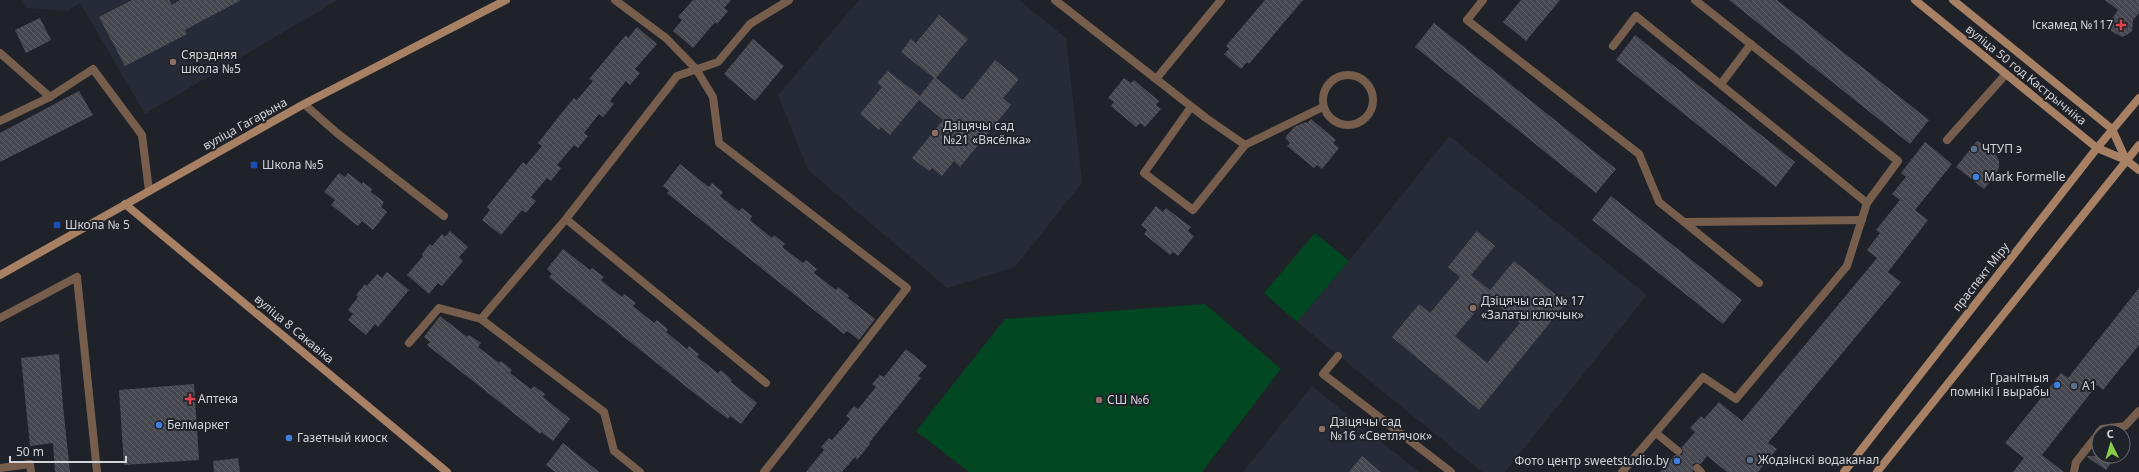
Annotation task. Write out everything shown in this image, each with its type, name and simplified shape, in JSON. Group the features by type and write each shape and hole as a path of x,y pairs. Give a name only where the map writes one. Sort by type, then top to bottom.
{"main road":[{"name":"вуліца Гагарына","path":"0,275 304,104 506,0"},
{"name":"вуліца 50 год Кастрычніка","path":"1915,0 2097,148 2126,160 2139,170"},
{"name":"вуліца 50 год Кастрычніка","path":"1953,0 2112,129 2126,160"},
{"name":"праспект Міру","path":"1844,472 2097,148 2139,98"},
{"path":"1877,472 2139,145"},
{"name":"вуліца 8 Сакавіка","path":"125,204 447,472"}],"lane":[{"path":"615,0 666,38 696,69 713,97 719,144 907,288 855,354 839,378 764,472"},
{"path":"481,319 566,219 677,76 718,62 750,24 789,0"},
{"path":"1156,79 1221,0"},
{"path":"1483,0 1467,20 1639,154 1659,202 1759,283"},
{"path":"1622,472 1703,377 1736,399 1847,266 1867,203 1898,161 1695,0"},
{"path":"1059,1 1191,107 1245,145"},
{"path":"1613,46 1636,16 1867,203"},
{"path":"1721,84 1751,44"},
{"path":"0,53 50,97"},
{"path":"0,121 50,97 93,69 142,135 148,191"},
{"path":"1947,140 2006,74"},
{"path":"1342,75 1358,76 1365,81 1373,95 1373,104 1370,112 1358,124 1349,126 1333,121 1323,107 1323,94 1328,84 1342,75"},
{"path":"304,104 337,133 444,216"},
{"path":"1191,107 1144,173 1193,210 1245,145 1323,107"},
{"path":"566,219 766,383"},
{"path":"1684,222 1862,220"},
{"path":"0,318 77,277 97,472"},
{"path":"409,343 439,308 481,319 604,412 614,451 640,472"},
{"path":"1338,356 1323,374 1451,472"},
{"path":"2127,424 2139,411"},
{"path":"1656,433 1678,451"},
{"path":"2074,472 2076,462 2091,442"},
{"path":"0,468 30,464 31,472"}],"shaded area":[{"name":"Сярэдняя школа №5","path":"22,0 338,0 145,114 80,3 67,11 26,8"},
{"name":"Дзіцячы сад №21 «Вясёлка»","path":"859,0 1019,0 1066,38 1082,183 1015,267 947,288 808,170 778,95"},
{"name":"Дзіцячы сад № 17 «Залаты ключык»","path":"1449,136 1647,295 1505,472 1482,472 1297,322 1349,261"},
{"name":"Дзіцячы сад №16 «Светлячок»","path":"1312,386 1419,472 1243,472"}],"green space":[{"path":"1315,233 1349,261 1297,322 1264,293"},
{"name":"СШ №6","path":"1205,304 1281,369 1202,472 969,472 916,431 1005,319"}],"building":[{"path":"132,0 169,0 172,5 180,0 241,0 185,30 187,34 125,66 99,17"},
{"path":"693,0 731,0 724,8 728,11 717,24 715,22 693,48 673,31 682,20 678,17"},
{"path":"1265,0 1303,0 1249,64 1247,62 1241,69 1224,54 1229,49 1226,46"},
{"path":"1521,0 1560,0 1526,41 1503,22"},
{"path":"1729,0 1777,0 1929,120 1910,144"},
{"path":"2105,0 2139,0 2139,13 2133,20 2132,31 2127,35 2122,37 2111,31 2111,20 2118,10"},
{"path":"939,15 968,39 936,78 963,100 995,60 1019,79 1003,98 1011,105 960,167 954,161 942,176 932,168 929,171 912,158 943,120 919,100 890,135 881,127 879,130 860,114 882,87 877,83 888,71 920,96 934,78 901,52 911,39 916,43"},
{"path":"40,18 51,40 26,53 15,30"},
{"path":"1434,23 1616,169 1596,193 1415,47"},
{"path":"637,27 657,44 635,69 640,73 630,85 626,81 610,101 614,104 603,117 599,114 584,133 588,136 578,148 574,145 557,165 561,168 551,181 547,178 531,197 536,201 526,213 522,210 501,235 482,220 490,210 487,207 523,162 526,165 542,146 538,143 574,98 577,100 593,81 589,79 626,35 628,38"},
{"path":"1635,35 1795,162 1776,187 1616,60"},
{"path":"753,39 784,66 755,101 724,74"},
{"path":"1124,78 1131,83 1134,80 1159,101 1156,105 1161,109 1145,127 1140,123 1136,127 1111,106 1114,102 1108,98"},
{"path":"79,91 93,115 0,162 0,133"},
{"path":"1311,119 1336,140 1333,143 1339,148 1322,169 1317,165 1314,168 1287,146 1290,143 1285,138 1294,127 1306,122 1307,123"},
{"path":"1977,141 1993,149 1999,161 1999,167 1996,175 1984,189 1956,167"},
{"path":"1925,142 1952,164 1915,210 1928,220 1888,272 1901,282 1768,443 1777,449 1758,472 1727,472 1707,456 1701,464 1693,464 1693,472 1660,472 1675,455 1682,455 1682,447 1695,432 1690,428 1701,416 1704,419 1719,402 1742,421 1877,258 1867,250 1880,233 1876,230 1900,200 1892,194 1906,177 1901,173"},
{"path":"680,164 709,187 712,183 723,192 720,196 739,211 742,208 752,216 750,220 772,238 774,235 785,244 782,247 803,263 806,260 817,269 814,273 836,290 838,287 849,296 848,298 875,319 859,340 847,331 844,334 667,193 669,191 663,186"},
{"path":"339,173 345,177 348,173 362,184 363,182 372,189 371,192 384,202 381,207 387,212 373,230 362,221 358,226 331,205 335,200 324,192"},
{"path":"1611,196 1742,300 1723,324 1592,220"},
{"path":"1156,206 1163,212 1166,208 1191,227 1188,231 1194,236 1178,256 1173,252 1170,255 1144,234 1147,230 1141,225"},
{"path":"450,231 468,247 459,257 463,261 442,286 438,283 429,294 407,275 423,256 422,254 430,244 432,246 442,234 445,237"},
{"path":"1477,231 1495,246 1471,275 1490,290 1514,261 1566,303 1479,410 1392,337 1419,304 1430,313 1460,277 1448,267","holes":["1488,297 1520,323 1487,363 1455,336"]},
{"path":"563,249 590,270 592,268 604,277 601,280 622,297 624,294 636,303 633,306 654,323 657,320 668,329 666,332 687,349 689,346 699,354 697,357 718,373 721,370 732,380 731,382 757,403 741,424 730,416 728,419 694,393 549,277 552,274 547,269"},
{"path":"387,272 409,290 378,327 375,324 366,335 348,320 353,314 348,310 358,297 356,295 365,284 367,286 377,274 382,278"},
{"path":"2139,288 2139,345 2103,390 2097,385 2042,455 2064,472 2013,472 2024,458 2005,443 2061,373 2068,378"},
{"path":"440,316 467,337 469,335 481,343 478,347 499,363 501,361 512,370 510,373 531,389 534,386 545,394 543,397 570,419 553,441 541,432 540,434 427,345 430,342 424,337"},
{"path":"906,349 927,366 918,376 921,378 857,460 855,457 842,472 806,472 824,450 821,447 829,438 832,440 850,419 846,416 854,406 858,409 876,387 872,384 880,375 884,377"},
{"path":"59,354 70,472 55,472 53,443 30,446 21,358"},
{"name":"Белмаркет","path":"194,384 199,460 124,465 119,390"},
{"path":"563,443 599,472 555,472 546,465"},
{"path":"1362,456 1381,472 1349,472"},
{"path":"238,458 240,472 214,472 213,461"},
{"path":"2097,464 2110,464 2106,470"}],"place":[{"name":"Іскамед №117","path":"2121,25"},
{"name":"Сярэдняя школа №5","path":"173,62"},
{"name":"Дзіцячы сад №21 «Вясёлка»","path":"935,133"},
{"name":"ЧТУП э","path":"1974,149"},
{"name":"Школа №5","path":"254,165"},
{"name":"Mark Formelle","path":"1976,177"},
{"name":"Школа № 5","path":"57,225"},
{"name":"Дзіцячы сад № 17 «Залаты ключык»","path":"1473,308"},
{"name":"Гранітныя помнікі і вырабы","path":"2057,385"},
{"name":"A1","path":"2074,386"},
{"name":"Аптека","path":"190,399"},
{"name":"СШ №6","path":"1099,400"},
{"name":"Белмаркет","path":"159,425"},
{"name":"Дзіцячы сад №16 «Светлячок»","path":"1322,429"},
{"name":"Газетный киоск","path":"289,438"},
{"name":"Жодзінскі водаканал","path":"1750,460"},
{"name":"Фото центр sweetstudio.by","path":"1677,461"}]}
